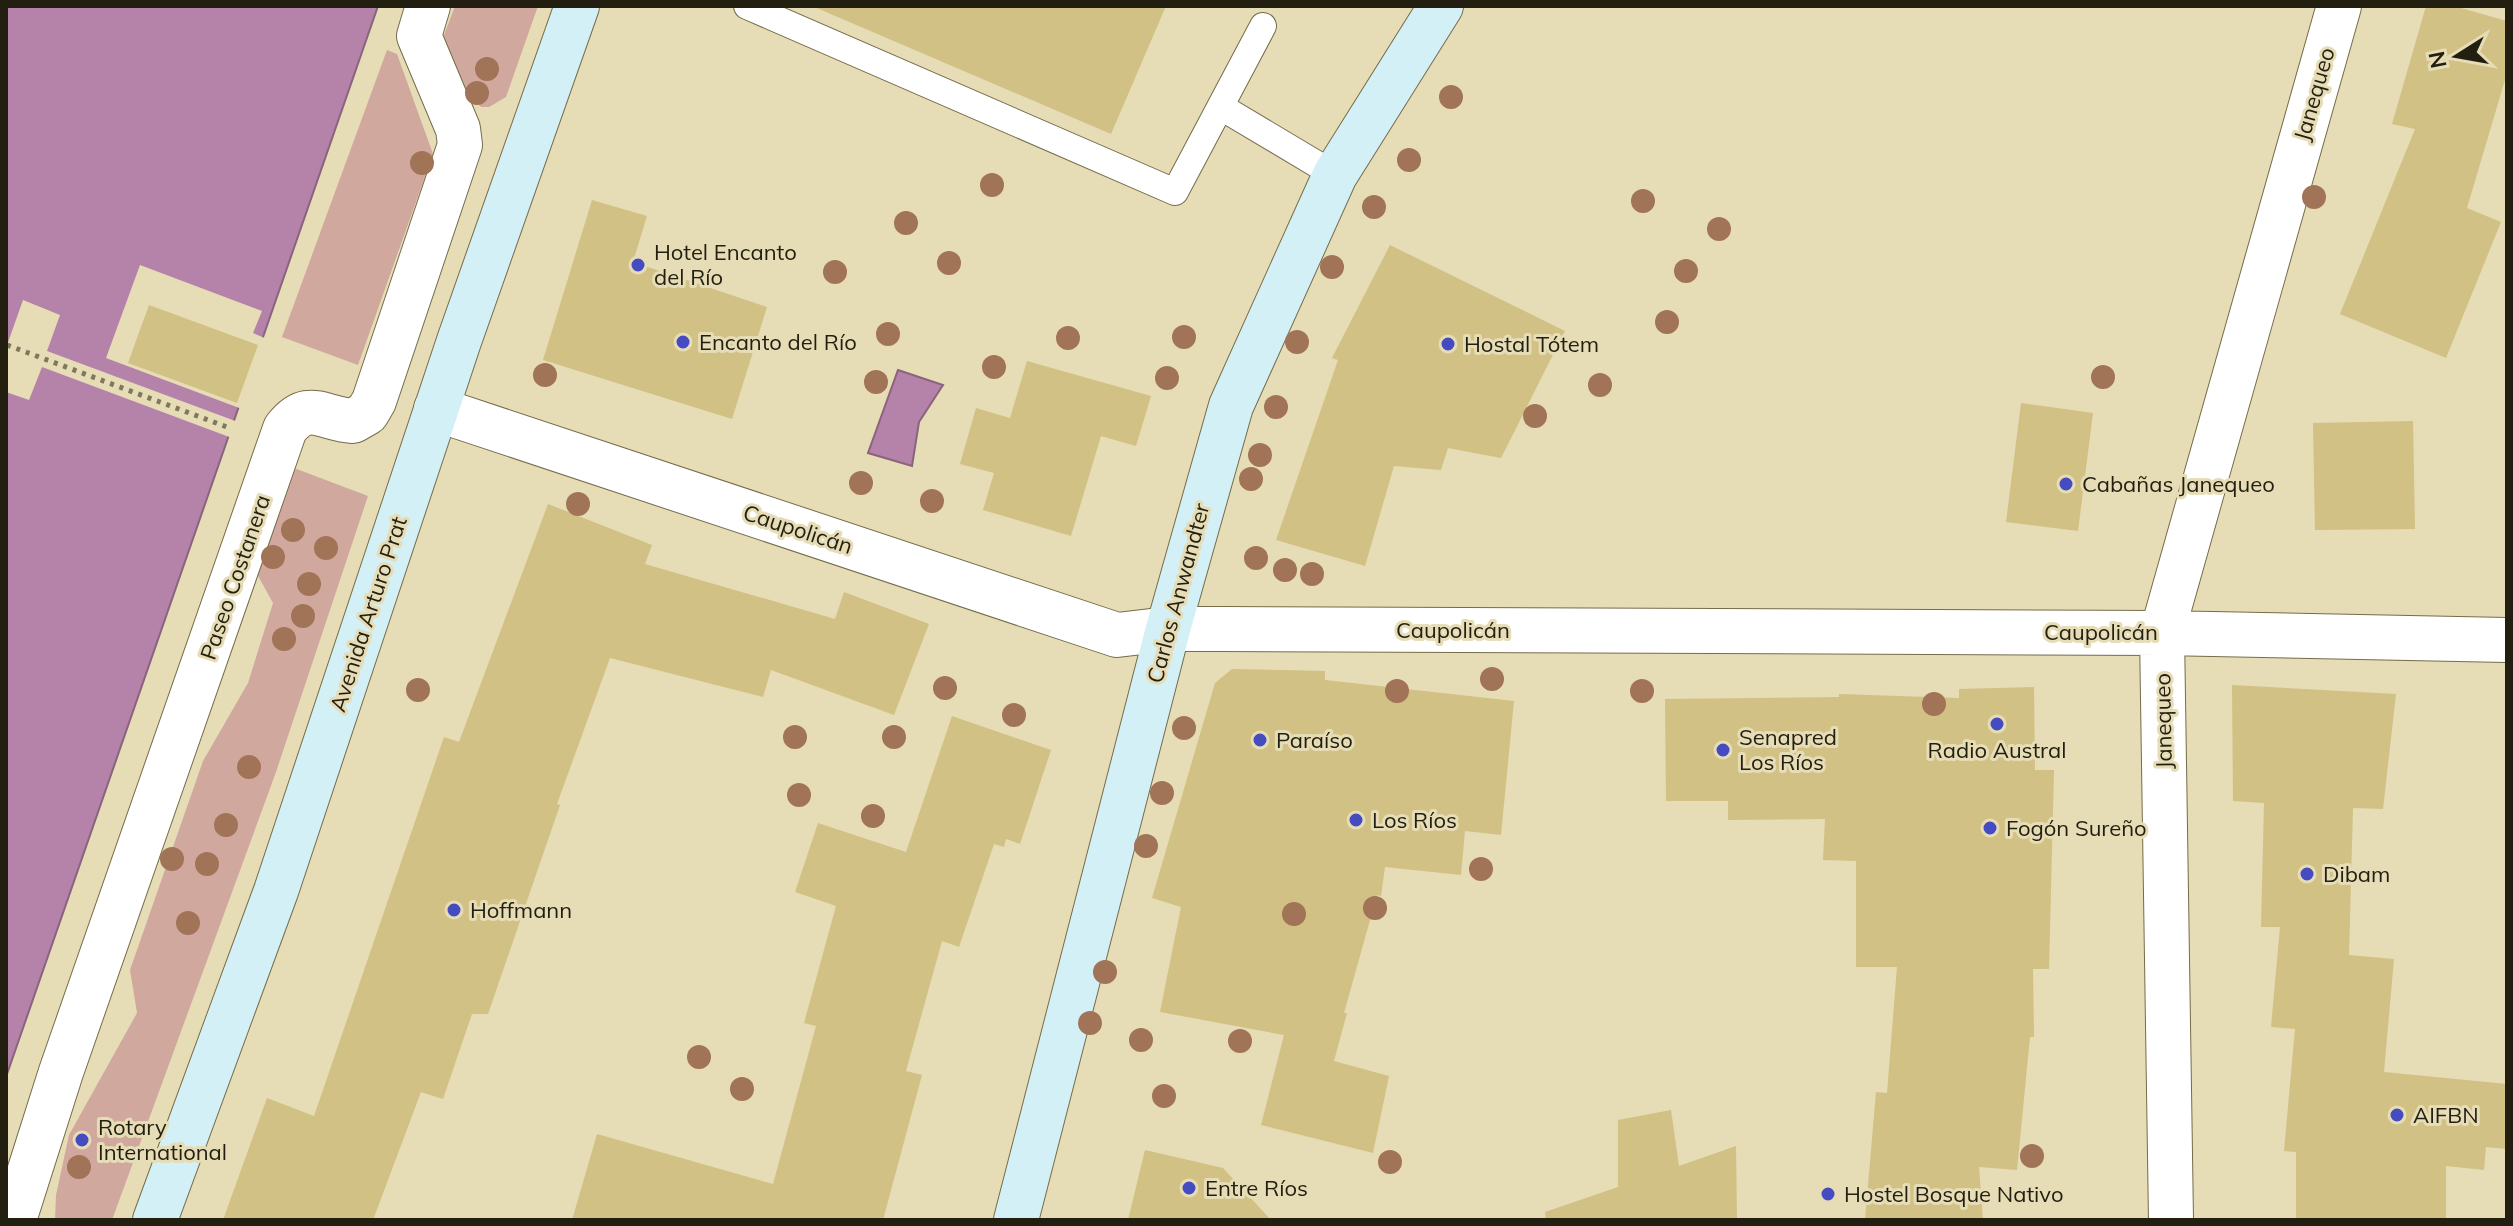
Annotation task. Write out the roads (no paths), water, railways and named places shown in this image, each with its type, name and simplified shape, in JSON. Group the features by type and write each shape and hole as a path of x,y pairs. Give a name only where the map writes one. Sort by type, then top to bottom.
{"street":[{"name":"Paseo Costanera","path":"14,1220 61,1072 285,429 294,417 306,411 353,421 367,413 374,401 460,145 458,129 419,36 428,6"},
{"name":"Avenida Arturo Prat","path":"155,1220 276,891 436,409 577,6"},
{"name":"Carlos Anwandter","path":"1016,1220 1168,629 1231,406 1335,175 1441,6"},
{"name":"Janequeo","path":"2171,1220 2162,633 2339,6"},
{"name":"Caupolicán","path":"436,409 1117,635 1168,629 2162,633 2507,640"}],"lane":[{"path":"747,6 1175,192 1263,26"},
{"path":"1221,107 1335,175"}],"place":[{"name":"Hotel Encanto del Río","path":"638,265"},
{"name":"Encanto del Río","path":"683,342"},
{"name":"Hostal Tótem","path":"1448,344"},
{"name":"Cabañas Janequeo","path":"2066,484"},
{"name":"Radio Austral","path":"1997,724"},
{"name":"Paraíso","path":"1260,740"},
{"name":"Senapred Los Ríos","path":"1723,750"},
{"name":"Los Ríos","path":"1356,820"},
{"name":"Fogón Sureño","path":"1990,828"},
{"name":"Dibam","path":"2307,874"},
{"name":"Hoffmann","path":"454,910"},
{"name":"AIFBN","path":"2397,1115"},
{"name":"Rotary International","path":"82,1140"},
{"name":"Entre Ríos","path":"1189,1188"},
{"name":"Hostel Bosque Nativo","path":"1828,1194"}]}
